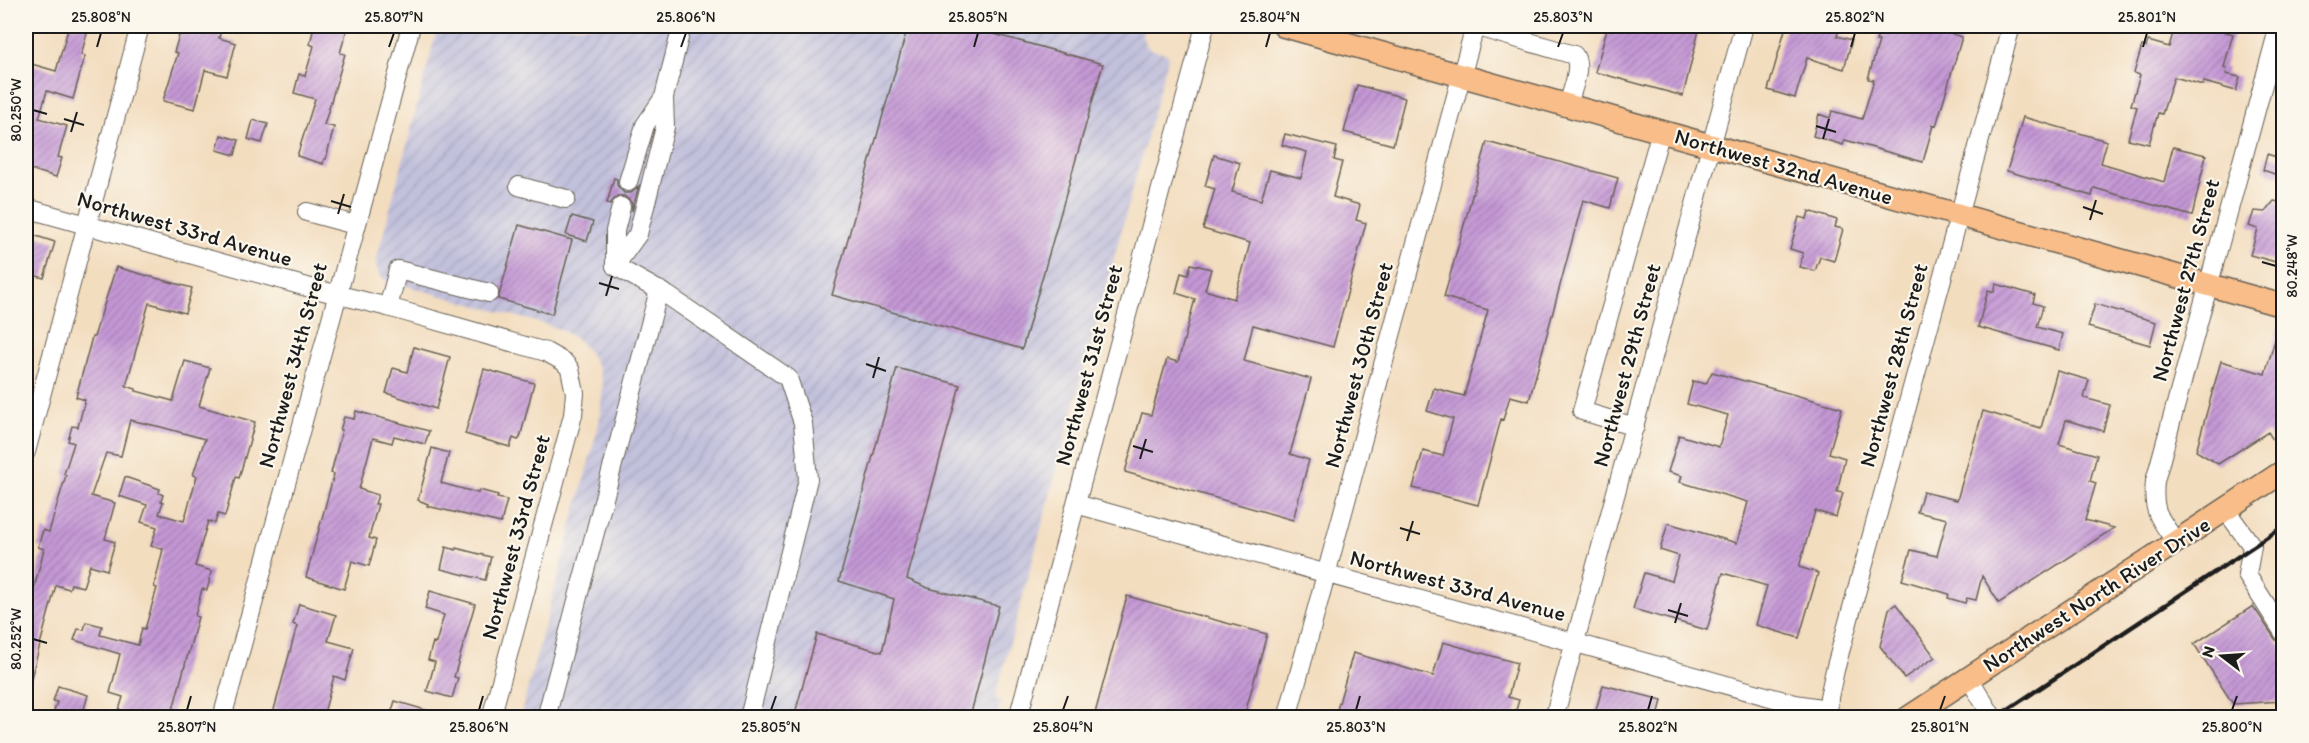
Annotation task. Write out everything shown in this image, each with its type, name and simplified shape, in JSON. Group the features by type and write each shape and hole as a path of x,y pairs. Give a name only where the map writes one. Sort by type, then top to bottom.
{"main road":[{"name":"Northwest 32nd Avenue","path":"1284,26 2283,306"},
{"name":"Northwest North River Drive","path":"1908,717 2283,471"}],"street":[{"path":"26,452 140,26"},
{"name":"Northwest 34th Street","path":"222,717 411,26"},
{"path":"615,266 638,234 665,127 664,97 682,26"},
{"name":"Northwest 31st Street","path":"1018,717 1205,26"},
{"path":"1475,26 1574,56 1578,66 1568,105"},
{"name":"Northwest 30th Street","path":"1287,717 1475,26"},
{"name":"Northwest 29th Street","path":"1554,717 1744,26"},
{"name":"Northwest 28th Street","path":"1827,713 1838,658 2011,26"},
{"name":"Northwest 27th Street","path":"2176,542 2155,511 2153,497 2155,481 2279,26"},
{"path":"628,182 645,125 664,97"},
{"path":"1635,427 1582,411 1661,131"},
{"path":"519,186 566,199"},
{"path":"615,266 615,231 621,207"},
{"name":"Northwest 33rd Avenue","path":"26,208 536,348 555,356 570,369"},
{"path":"307,212 356,225"},
{"path":"615,266 659,290 788,378 803,423 808,479 748,717"},
{"path":"388,307 398,270 489,293"},
{"path":"546,717 659,290"},
{"name":"Northwest 33rd Street","path":"491,717 573,415 575,393 570,369"},
{"name":"Northwest 33rd Avenue","path":"1076,504 1827,713"},
{"path":"2225,509 2252,546 2247,575 2283,633"},
{"path":"1969,678 1993,717"}],"shaded area":[{"path":"438,26 1145,26 1142,37 1148,48 1169,54 995,699 1001,701 996,717 520,717 599,424 603,387 599,370 591,355 579,341 564,331 385,280 379,275 376,262"}],"building":[{"path":"69,26 89,26 81,55 85,56 73,99 47,91 39,118 67,126 58,157 62,158 56,177 26,168 26,71 28,63 56,71"},
{"path":"182,26 222,26 219,38 236,43 227,76 205,70 195,109 163,101 178,53 174,52"},
{"path":"314,26 348,26 340,53 345,54 324,125 334,127 323,164 297,156 315,99 294,93 299,74 305,76 314,46 310,44"},
{"path":"908,26 965,26 1103,64 1022,349 832,295"},
{"path":"1608,26 1700,26 1683,96 1595,72"},
{"path":"1786,26 1840,26 1837,36 1852,40 1844,69 1807,58 1795,98 1768,90"},
{"path":"1881,26 1928,26 1962,37 1923,162 1845,140 1843,145 1813,136 1819,114 1830,118 1832,111 1862,119 1874,80 1868,79"},
{"path":"2175,26 2206,26 2233,34 2224,67 2227,68 2226,74 2240,77 2236,91 2174,77 2162,114 2158,113 2149,144 2128,139 2137,107 2131,105 2140,75 2134,73 2142,46 2146,47 2148,41 2169,47"},
{"path":"1357,85 1405,98 1393,145 1344,132"},
{"path":"2023,117 2107,141 2101,163 2164,182 2173,147 2206,155 2192,216 2094,188 2092,196 2007,171"},
{"path":"253,120 268,124 262,143 248,139"},
{"path":"1285,134 1337,147 1334,160 1342,162 1333,197 1360,205 1356,220 1366,223 1333,347 1253,325 1244,361 1311,379 1290,454 1309,460 1293,520 1125,472 1142,413 1151,415 1167,359 1178,362 1195,299 1176,293 1181,273 1188,275 1191,264 1211,269 1205,290 1234,299 1242,273 1250,243 1203,229 1215,189 1205,186 1214,155 1240,163 1232,192 1261,200 1270,170 1301,178 1307,152 1282,145"},
{"path":"221,135 239,140 235,155 217,150"},
{"path":"1487,142 1618,178 1610,208 1583,200 1529,401 1510,396 1503,420 1501,419 1478,505 1413,488 1423,451 1443,456 1453,419 1427,411 1434,388 1464,396 1488,310 1444,297"},
{"path":"2267,154 2283,159 2283,177 2263,170"},
{"path":"614,178 617,179 617,185 624,193 631,193 639,186 632,211 632,203 624,196 617,196 610,204 607,203"},
{"path":"2274,201 2283,203 2283,264 2250,255 2258,229 2249,226 2254,211 2265,212"},
{"path":"1809,211 1837,220 1835,227 1843,229 1834,261 1820,257 1815,271 1800,267 1803,253 1790,249 1799,217 1807,219"},
{"path":"572,216 593,222 587,241 566,235"},
{"path":"519,225 572,240 552,314 498,299"},
{"path":"33,235 55,242 44,278 26,273 26,258"},
{"path":"116,267 192,288 185,313 149,303 126,386 173,401 185,361 210,368 199,406 255,422 225,516 218,514 215,523 208,521 195,566 212,571 207,590 202,589 195,616 198,617 171,717 117,717 123,697 110,693 120,654 74,640 78,629 84,630 86,622 102,626 100,635 138,645 142,628 145,629 157,588 154,587 163,549 151,546 157,527 141,522 147,505 119,496 125,477 160,489 159,493 163,495 161,501 163,502 159,514 184,521 197,476 193,475 205,439 161,427 130,420 121,456 106,453 91,496 115,503 105,539 115,542 107,570 90,565 83,587 71,584 69,589 56,585 30,682 26,682 26,620 44,549 38,547 43,530 49,532 66,475 64,474 74,443 68,441 72,426 78,427 85,400 76,397 92,337 94,337"},
{"path":"1996,284 2035,295 2033,303 2043,306 2037,327 2063,334 2059,350 1978,327 1988,290 1994,292"},
{"path":"2095,304 2156,322 2150,345 2088,327"},
{"path":"2280,323 2283,323 2283,455 2268,432 2218,464 2196,451 2221,361 2265,374"},
{"path":"414,347 450,357 436,409 386,393 393,368 407,372"},
{"path":"897,368 960,385 907,579 928,588 999,606 970,717 794,717 817,634 882,652 894,599 839,581"},
{"path":"484,369 534,383 520,438 518,440 513,438 510,447 465,434"},
{"path":"2057,371 2089,380 2084,398 2110,405 2103,431 2066,420 2059,444 2097,455 2090,481 2096,483 2085,520 2114,528 1999,603 1982,576 1976,600 1967,598 1965,603 1948,598 1949,594 1902,580 1911,550 1937,556 1947,519 1917,512 1923,492 1957,500 1983,411 2041,428"},
{"path":"1712,372 1842,408 1829,453 1845,458 1837,492 1843,493 1836,517 1815,511 1799,567 1818,573 1799,638 1756,625 1767,586 1723,573 1707,630 1633,609 1644,573 1672,581 1679,556 1660,550 1668,523 1737,543 1748,502 1680,482 1682,476 1668,472 1679,435 1719,447 1728,415 1687,404 1693,381 1706,384"},
{"path":"356,411 429,431 425,444 394,436 392,443 373,438 359,489 378,495 375,504 378,504 369,538 376,540 369,566 352,561 344,589 306,577 334,474 331,473 342,430 340,430 344,417 354,419"},
{"path":"432,448 449,453 441,483 478,493 479,490 507,500 501,523 427,506 428,504 418,500"},
{"path":"446,547 491,557 485,580 441,569"},
{"path":"430,591 475,604 454,677 458,678 452,698 427,691 435,662 428,660 433,642 436,643 444,615 425,609"},
{"path":"1127,596 1267,634 1244,717 1094,717"},
{"path":"299,604 336,615 328,641 354,648 345,680 334,676 323,717 272,717 297,626 293,624"},
{"path":"1896,604 1935,657 1904,678 1880,646 1889,609"},
{"path":"2253,606 2283,648 2283,701 2233,704 2194,644"},
{"path":"1443,642 1517,663 1508,697 1519,700 1514,717 1335,717 1353,653 1433,676"},
{"path":"1603,685 1662,700 1658,717 1594,717"},
{"path":"58,686 88,695 83,713 77,712 76,717 54,711 57,702 53,701"},
{"path":"395,701 439,714 439,717 390,717"}],"railway":[{"path":"1995,718 2284,526"}]}
